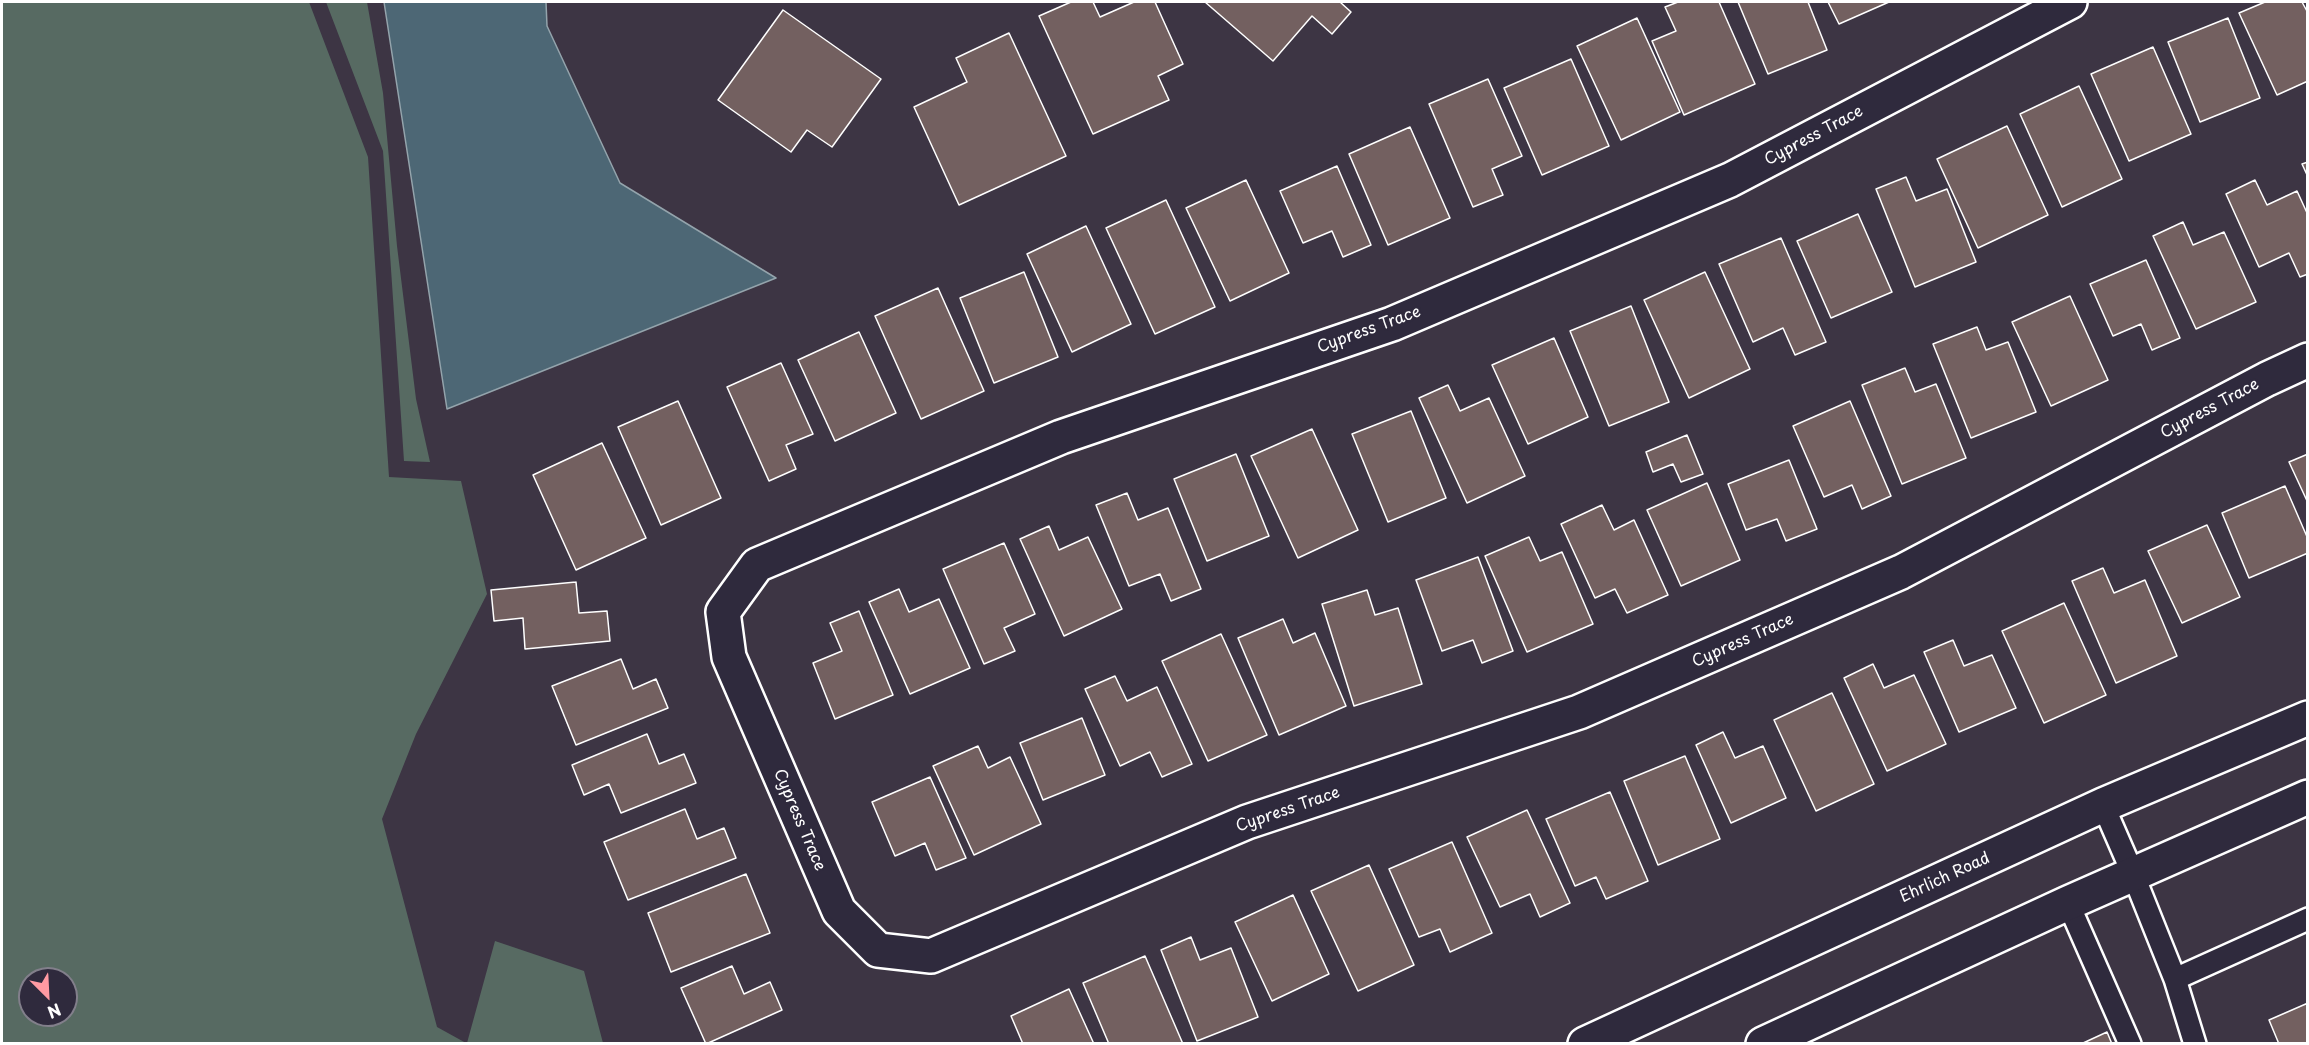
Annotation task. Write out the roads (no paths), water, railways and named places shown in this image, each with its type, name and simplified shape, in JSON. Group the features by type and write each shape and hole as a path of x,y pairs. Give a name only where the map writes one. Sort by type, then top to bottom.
{"street":[{"name":"Cypress Trace","path":"2070,2 1719,184 1392,324 1061,437 757,565 723,612 729,657 839,911 878,950 932,956 1247,822 1579,712 1611,699 1901,572 2307,360"},
{"name":"Ehrlich Road","path":"1585,1044 2103,805 2307,718"},
{"path":"1763,1044 2068,903 2307,797"}],"lane":[{"path":"2103,805 2175,979 2195,1044"},
{"path":"2068,903 2130,1044"},
{"path":"2175,979 2307,919"}],"water":[{"path":"384,2 546,2 547,26 620,183 776,278 447,409"}]}
